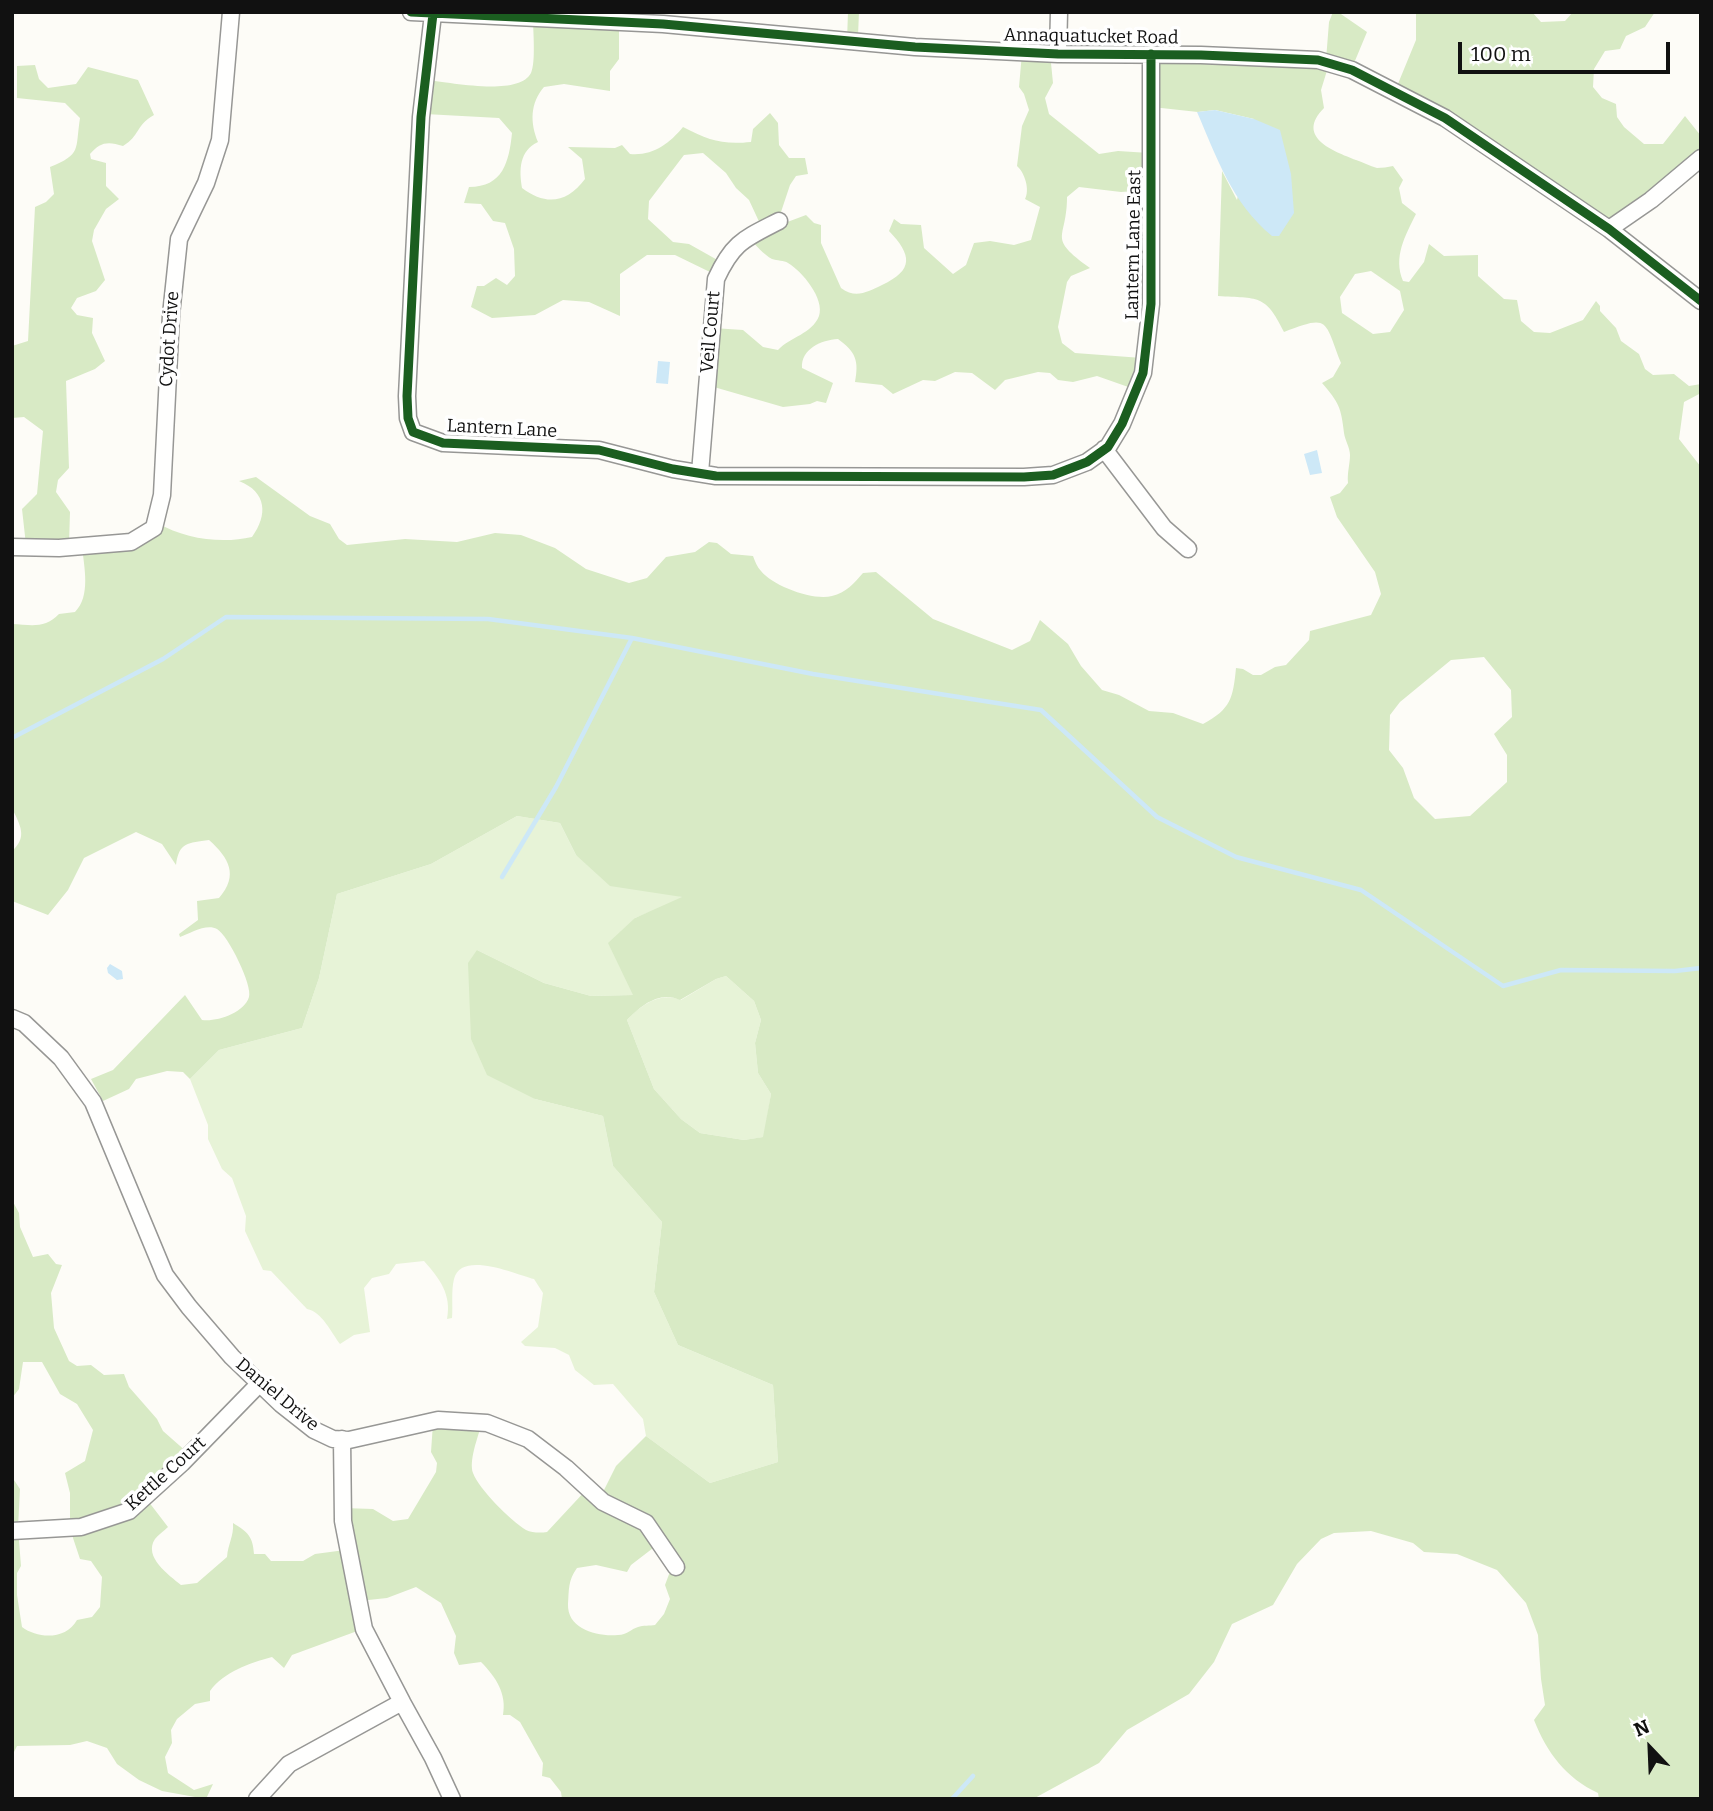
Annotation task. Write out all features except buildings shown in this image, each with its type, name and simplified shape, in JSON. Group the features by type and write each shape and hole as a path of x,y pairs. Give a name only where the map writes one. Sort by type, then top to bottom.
{"street":[{"name":"Cydot Drive","path":"12,547 58,548 131,542 155,528 162,495 171,314 180,239 188,215 206,183 220,140 231,12"},
{"name":"Annaquatucket Road","path":"411,12 662,18 915,47 1058,54 1151,54 1318,60 1352,69 1445,118 1609,229 1701,301"},
{"path":"1058,54 1059,12"},
{"name":"Lantern Lane","path":"433,14 421,117 407,396 408,418 413,432 443,443 599,450 673,469 716,476 883,476"},
{"name":"Lantern Lane East","path":"883,476 1053,475 1087,462 1104,449 1122,424 1143,373 1151,304 1151,54"},
{"path":"1609,229 1651,200 1701,158"},
{"name":"Veil Court","path":"700,473 711,314 716,279 726,256 742,240 779,221"},
{"path":"1104,449 1164,528 1188,549"},
{"name":"Daniel Drive","path":"12,1018 24,1023 61,1058 93,1102 165,1275 223,1347 259,1384 314,1430 332,1438 349,1440 438,1420 487,1423 528,1438 603,1502 646,1523 676,1567"},
{"name":"Kettle Court","path":"12,1531 81,1527 129,1511 182,1463 259,1384"},
{"path":"342,1439 342,1521 364,1629 452,1799"},
{"path":"257,1799 289,1764 402,1702"}],"green space":[{"path":"848,12 859,12 858,36 847,40"},
{"path":"1333,12 1338,12 1367,32 1352,68 1329,64 1321,90 1324,108 1316,118 1315,135 1328,147 1377,168 1393,166 1403,180 1399,188 1402,203 1416,214 1400,255 1403,281 1409,282 1424,262 1429,244 1444,256 1478,255 1478,276 1504,299 1517,300 1521,321 1534,332 1550,333 1583,320 1596,301 1600,311 1616,328 1621,341 1639,354 1645,369 1653,375 1674,374 1689,386 1701,384 1701,393 1684,402 1679,439 1701,467 1701,1799 1599,1799 1598,1793 1576,1780 1559,1763 1534,1720 1545,1705 1538,1635 1526,1603 1497,1570 1457,1554 1424,1552 1413,1543 1371,1531 1334,1533 1321,1539 1297,1564 1273,1605 1232,1624 1214,1662 1189,1694 1127,1730 1099,1763 1033,1799 562,1799 561,1792 550,1778 542,1776 543,1763 520,1722 510,1715 503,1715 502,1693 496,1680 481,1662 459,1665 454,1653 456,1636 441,1603 416,1587 387,1598 359,1601 360,1630 292,1655 284,1668 272,1657 238,1669 216,1684 210,1691 210,1701 195,1704 177,1719 171,1730 172,1743 165,1757 168,1773 194,1790 213,1784 206,1799 162,1791 139,1780 117,1764 107,1748 87,1741 70,1745 17,1746 12,1756 12,1477 20,1489 18,1528 21,1566 17,1573 17,1595 22,1627 36,1634 51,1636 66,1631 77,1620 92,1617 100,1607 102,1577 91,1561 80,1559 70,1529 70,1493 65,1473 85,1461 93,1430 77,1404 60,1394 42,1362 23,1362 19,1389 12,1398 12,1200 33,1257 48,1254 56,1264 62,1265 51,1293 54,1328 69,1361 77,1366 91,1365 104,1375 124,1374 129,1387 157,1419 163,1431 188,1453 145,1497 168,1527 156,1538 152,1552 164,1571 181,1585 197,1583 227,1557 233,1523 249,1536 254,1554 265,1554 271,1561 303,1561 315,1554 345,1550 343,1508 373,1509 393,1521 408,1519 436,1472 437,1463 431,1452 433,1423 480,1429 472,1463 476,1480 504,1512 526,1530 534,1532 547,1532 587,1489 600,1498 616,1466 646,1436 710,1483 778,1462 773,1385 678,1345 654,1292 662,1222 613,1166 603,1116 535,1099 487,1075 471,1039 468,963 477,950 544,983 591,996 633,995 608,943 635,918 682,897 610,886 576,855 560,823 517,816 431,864 337,894 319,978 302,1028 219,1050 190,1079 183,1072 167,1071 136,1079 129,1089 103,1101 91,1079 113,1070 185,995 202,1020 215,1020 229,1015 246,1003 249,991 244,972 222,933 208,927 180,937 179,934 198,920 197,901 219,898 225,890 229,882 229,867 222,853 209,840 182,848 176,865 162,844 136,832 84,858 68,890 48,915 12,901 12,851 20,841 21,831 12,808 12,624 43,624 59,614 75,612 85,590 82,546 129,542 158,523 179,533 204,539 252,537 261,521 262,505 255,491 239,481 256,477 310,516 330,524 339,539 347,545 405,539 457,542 495,533 521,535 555,548 586,569 629,583 647,578 666,557 695,552 709,542 717,543 731,554 753,556 757,566 767,577 784,587 824,597 846,590 863,573 876,572 933,619 1012,650 1030,641 1040,620 1068,644 1081,666 1102,690 1119,695 1149,711 1173,713 1203,724 1220,713 1229,702 1236,668 1253,675 1261,675 1275,667 1286,665 1309,640 1310,631 1371,615 1381,594 1375,572 1337,517 1330,497 1340,493 1348,483 1350,455 1338,406 1322,383 1333,377 1341,363 1328,330 1318,323 1310,323 1284,332 1271,310 1259,300 1218,296 1222,171 1237,200 1254,119 1215,110 1198,112 1152,107 1150,59 1326,60 1329,22","holes":["1371,271 1400,291 1404,310 1390,332 1373,334 1342,313 1340,297 1355,274","1484,657 1511,690 1512,717 1494,734 1507,755 1507,782 1470,816 1435,819 1414,798 1403,768 1389,750 1390,715 1400,702 1451,660","726,976 754,1001 761,1020 755,1043 758,1073 771,1094 763,1137 744,1140 700,1133 681,1119 654,1089 627,1020 651,1001 665,997 680,1000","657,1545 671,1569 665,1585 670,1599 664,1614 655,1625 640,1626 621,1635 601,1635 585,1630 572,1620 568,1604 569,1590 570,1581 577,1568 596,1565 627,1572 631,1565"]},
{"path":"1416,12 1532,12 1541,22 1565,21 1573,12 1655,12 1645,27 1626,36 1620,49 1605,51 1594,69 1593,87 1602,98 1616,104 1617,117 1624,127 1644,144 1663,144 1685,116 1701,136 1701,155 1611,227 1395,91 1416,40"},
{"path":"533,18 619,24 619,59 610,71 610,91 564,84 544,87 539,93 533,113 538,142 527,150 524,156 522,188 539,198 556,199 578,187 585,179 582,159 568,147 615,148 622,145 630,154 646,153 666,144 683,127 716,140 731,143 751,142 753,129 770,113 778,123 779,145 789,158 805,158 808,174 796,176 790,185 778,221 782,224 806,215 814,223 821,225 821,243 841,288 857,294 892,279 904,268 906,261 902,247 889,231 894,219 901,224 921,225 924,248 953,274 966,265 974,243 990,241 1014,245 1031,240 1040,207 1025,199 1026,182 1017,166 1022,126 1029,110 1019,87 1022,53 1050,53 1053,83 1045,98 1049,114 1099,154 1118,151 1149,153 1149,190 1121,192 1079,187 1067,197 1062,237 1068,250 1090,268 1071,276 1067,282 1058,327 1062,343 1075,353 1142,358 1134,389 1097,376 1073,382 1058,380 1050,373 1038,372 1005,380 995,390 972,373 955,372 935,381 923,380 893,394 882,385 855,382 855,358 849,348 838,339 813,347 803,361 802,368 833,383 826,403 817,401 783,407 707,385 713,328 743,330 763,347 778,350 811,327 819,316 820,309 816,294 800,272 786,262 769,257 748,237 762,228 749,200 736,188 726,173 703,153 684,155 649,201 648,219 673,242 689,244 721,262 714,274 675,255 647,255 620,274 620,316 589,302 563,300 535,315 492,318 471,307 477,286 484,286 496,278 507,285 515,276 514,249 505,223 493,221 481,204 464,203 469,187 490,183 502,171 509,154 512,133 499,118 425,114 426,80 499,86 524,80 533,68"},
{"path":"35,65 39,79 48,88 76,84 88,67 138,80 154,115 123,146 105,144 90,154 91,159 106,163 106,186 119,199 106,209 94,230 92,241 105,280 96,291 77,298 71,308 77,315 93,318 92,333 105,361 95,369 66,381 69,468 58,480 56,492 70,512 69,544 26,545 22,509 37,494 43,431 24,417 12,418 12,346 28,341 35,207 54,194 50,167 67,158 75,150 80,118 65,103 17,98 17,66"},
{"path":"517,816 560,823 576,855 684,898 635,918 634,995 591,996 544,983 477,950 535,1099 603,1116 613,1166 662,1222 654,1292 678,1345 773,1385 778,1462 710,1483 646,1436 643,1419 613,1384 594,1385 575,1370 569,1355 555,1348 525,1346 521,1342 538,1327 543,1293 534,1279 490,1266 467,1266 459,1270 454,1279 452,1318 447,1319 446,1294 424,1261 396,1264 389,1274 372,1278 364,1288 370,1332 354,1335 340,1344 322,1318 307,1309 271,1271 263,1270 245,1231 246,1216 232,1178 222,1169 208,1139 208,1125 190,1079 219,1050 302,1028 319,978 337,894 431,864"},
{"path":"726,976 754,1001 761,1020 755,1043 758,1073 771,1094 764,1137 744,1140 700,1133 681,1119 654,1089 627,1020 651,1001 666,997 681,1000"}],"water":[{"path":"1215,110 1254,119 1280,130 1291,174 1294,213 1279,236 1272,236 1258,223 1227,179 1197,112"},
{"path":"658,361 670,362 668,384 656,383"},
{"path":"1317,450 1322,473 1310,475 1304,454"},
{"path":"110,964 122,971 123,979 117,980 108,973"}],"waterway":[{"path":"12,738 163,659 226,617 488,619 632,638 813,674 1041,710 1157,817 1236,857 1361,890 1503,986 1561,970 1675,971 1701,968"},
{"path":"502,877 556,787 632,638"},
{"path":"952,1799 973,1776"}],"cycle path":[{"path":"411,12 663,24 915,47 1058,54 1201,55 1318,60 1352,70 1445,118 1609,229 1701,301"},
{"path":"433,14 421,117 407,396 408,418 413,432 443,443 599,450 673,469 716,476 1053,475 1087,462 1108,447 1122,424 1143,373 1151,304 1151,54"}]}
